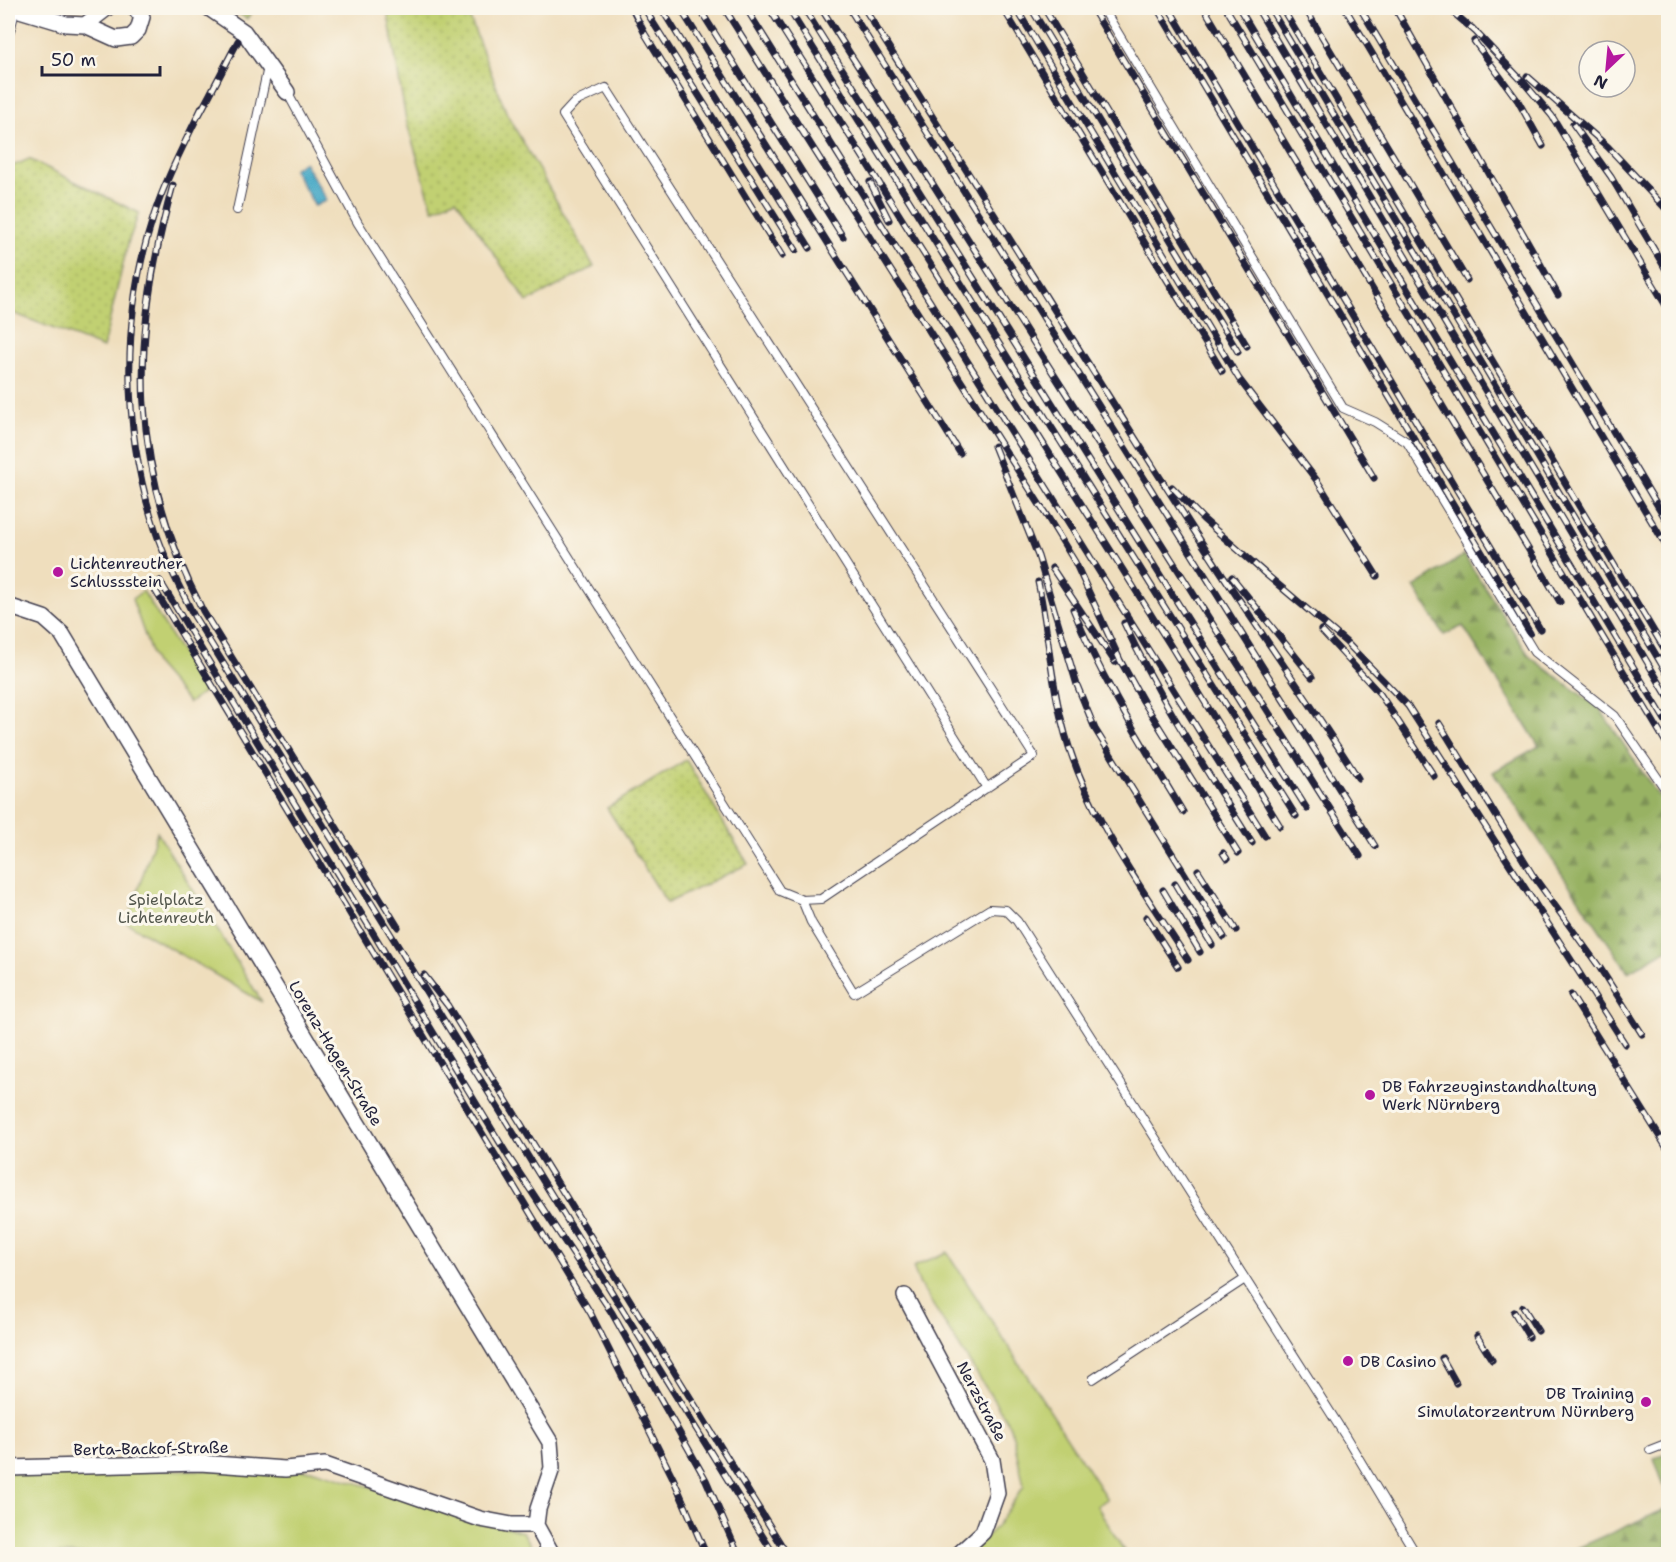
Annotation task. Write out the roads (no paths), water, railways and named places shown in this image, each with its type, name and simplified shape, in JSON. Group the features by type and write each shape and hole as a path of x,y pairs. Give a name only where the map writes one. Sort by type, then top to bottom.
{"street":[{"path":"15,8 66,24 85,26 116,39 130,37 138,30 142,17 135,8"},
{"path":"85,26 107,8"},
{"path":"209,8 244,32 287,92"},
{"name":"Lorenz-Hagen-Straße","path":"8,606 44,618 62,634 550,1442 552,1468 538,1509 536,1525"},
{"name":"Nerzstraße","path":"905,1296 993,1460 997,1493 990,1513 983,1532 959,1554"},
{"name":"Berta-Backof-Straße","path":"8,1468 200,1463 285,1469 325,1465 480,1519 512,1525 536,1525"},
{"path":"536,1525 552,1554"}],"lane":[{"path":"8,38 15,8"},
{"path":"1103,8 1343,408 1375,422 1407,442 1534,652 1615,716 1668,792"},
{"path":"237,210 268,65"},
{"path":"287,92 358,223 780,891 802,900 821,898 987,788 1034,756 606,88 575,102 563,115 987,788"},
{"path":"802,900 811,922 854,993 990,909 1006,910 1017,921 1346,1437 1416,1554"},
{"path":"1093,1379 1245,1279"},
{"path":"1650,1450 1668,1443"}],"water":[{"path":"304,162 327,200 315,206 293,169"}],"railway":[{"path":"632,8 645,34 782,256"},
{"path":"644,8 796,250"},
{"path":"661,8 810,248"},
{"path":"680,8 960,453"},
{"path":"699,8 843,237"},
{"path":"724,8 1075,562 1120,660 1238,853"},
{"path":"746,8 1265,836"},
{"path":"769,8 1172,648 1280,826"},
{"path":"788,8 1296,816"},
{"path":"804,8 1307,809"},
{"path":"821,8 1360,856"},
{"path":"849,8 1375,846"},
{"path":"864,8 1193,529 1358,778"},
{"path":"1003,8 1222,371"},
{"path":"1016,8 1239,379 1318,482 1377,576"},
{"path":"1031,8 1238,352"},
{"path":"1044,8 1247,346"},
{"path":"1092,8 1374,478"},
{"path":"1157,8 1530,633"},
{"path":"1169,8 1540,629"},
{"path":"1204,8 1560,602"},
{"path":"1226,8 1668,746"},
{"path":"1239,8 1668,725"},
{"path":"1257,8 1668,697"},
{"path":"1270,8 1668,675"},
{"path":"1282,8 1668,655"},
{"path":"1305,8 1467,280"},
{"path":"1345,8 1668,549"},
{"path":"1360,8 1668,523"},
{"path":"1395,8 1558,295"},
{"path":"1448,8 1477,33"},
{"path":"1472,28 1552,116 1668,309"},
{"path":"199,115 238,41"},
{"path":"1474,41 1518,101 1543,146"},
{"path":"1527,76 1608,147 1668,211"},
{"path":"202,107 170,174 154,215 143,253 131,332 131,413 136,452 144,491 163,552 194,616 773,1553"},
{"path":"1573,124 1611,177 1668,273"},
{"path":"870,182 889,220"},
{"path":"173,185 149,296 144,349 144,401 149,453 161,505 178,557 203,611 398,927"},
{"path":"994,446 1038,556 1077,685 1095,729 1224,937"},
{"path":"1172,487 1203,519 1267,575"},
{"path":"1052,568 1115,662"},
{"path":"1262,571 1346,642 1408,706 1625,1044"},
{"path":"1232,577 1312,677"},
{"path":"160,581 508,1156 612,1313 706,1480 738,1554"},
{"path":"1038,582 1058,705 1071,754 1098,816 1115,846 1188,960"},
{"path":"152,585 591,1314 673,1478 706,1554"},
{"path":"1073,609 1110,687 1183,812"},
{"path":"1124,623 1168,707 1252,843"},
{"path":"1321,630 1380,694 1434,776"},
{"path":"1439,723 1532,874 1600,968 1642,1034"},
{"path":"1223,853 1227,859"},
{"path":"1198,870 1236,930"},
{"path":"1175,884 1212,945"},
{"path":"1163,890 1200,952"},
{"path":"1146,917 1178,967"},
{"path":"424,975 448,1006 787,1554"},
{"path":"1571,995 1668,1150"},
{"path":"1523,1307 1538,1331"},
{"path":"1514,1312 1529,1337"},
{"path":"1477,1336 1492,1360"},
{"path":"1442,1358 1456,1383"}],"place":[{"name":"Lichtenreuther Schlussstein","path":"58,572"},
{"name":"DB Fahrzeuginstandhaltung Werk Nürnberg","path":"1370,1095"},
{"name":"DB Casino","path":"1348,1361"},
{"name":"DB Training Simulatorzentrum Nürnberg","path":"1646,1402"}],"park label":[{"name":"Spielplatz Lichtenreuth","path":"166,908"}]}
